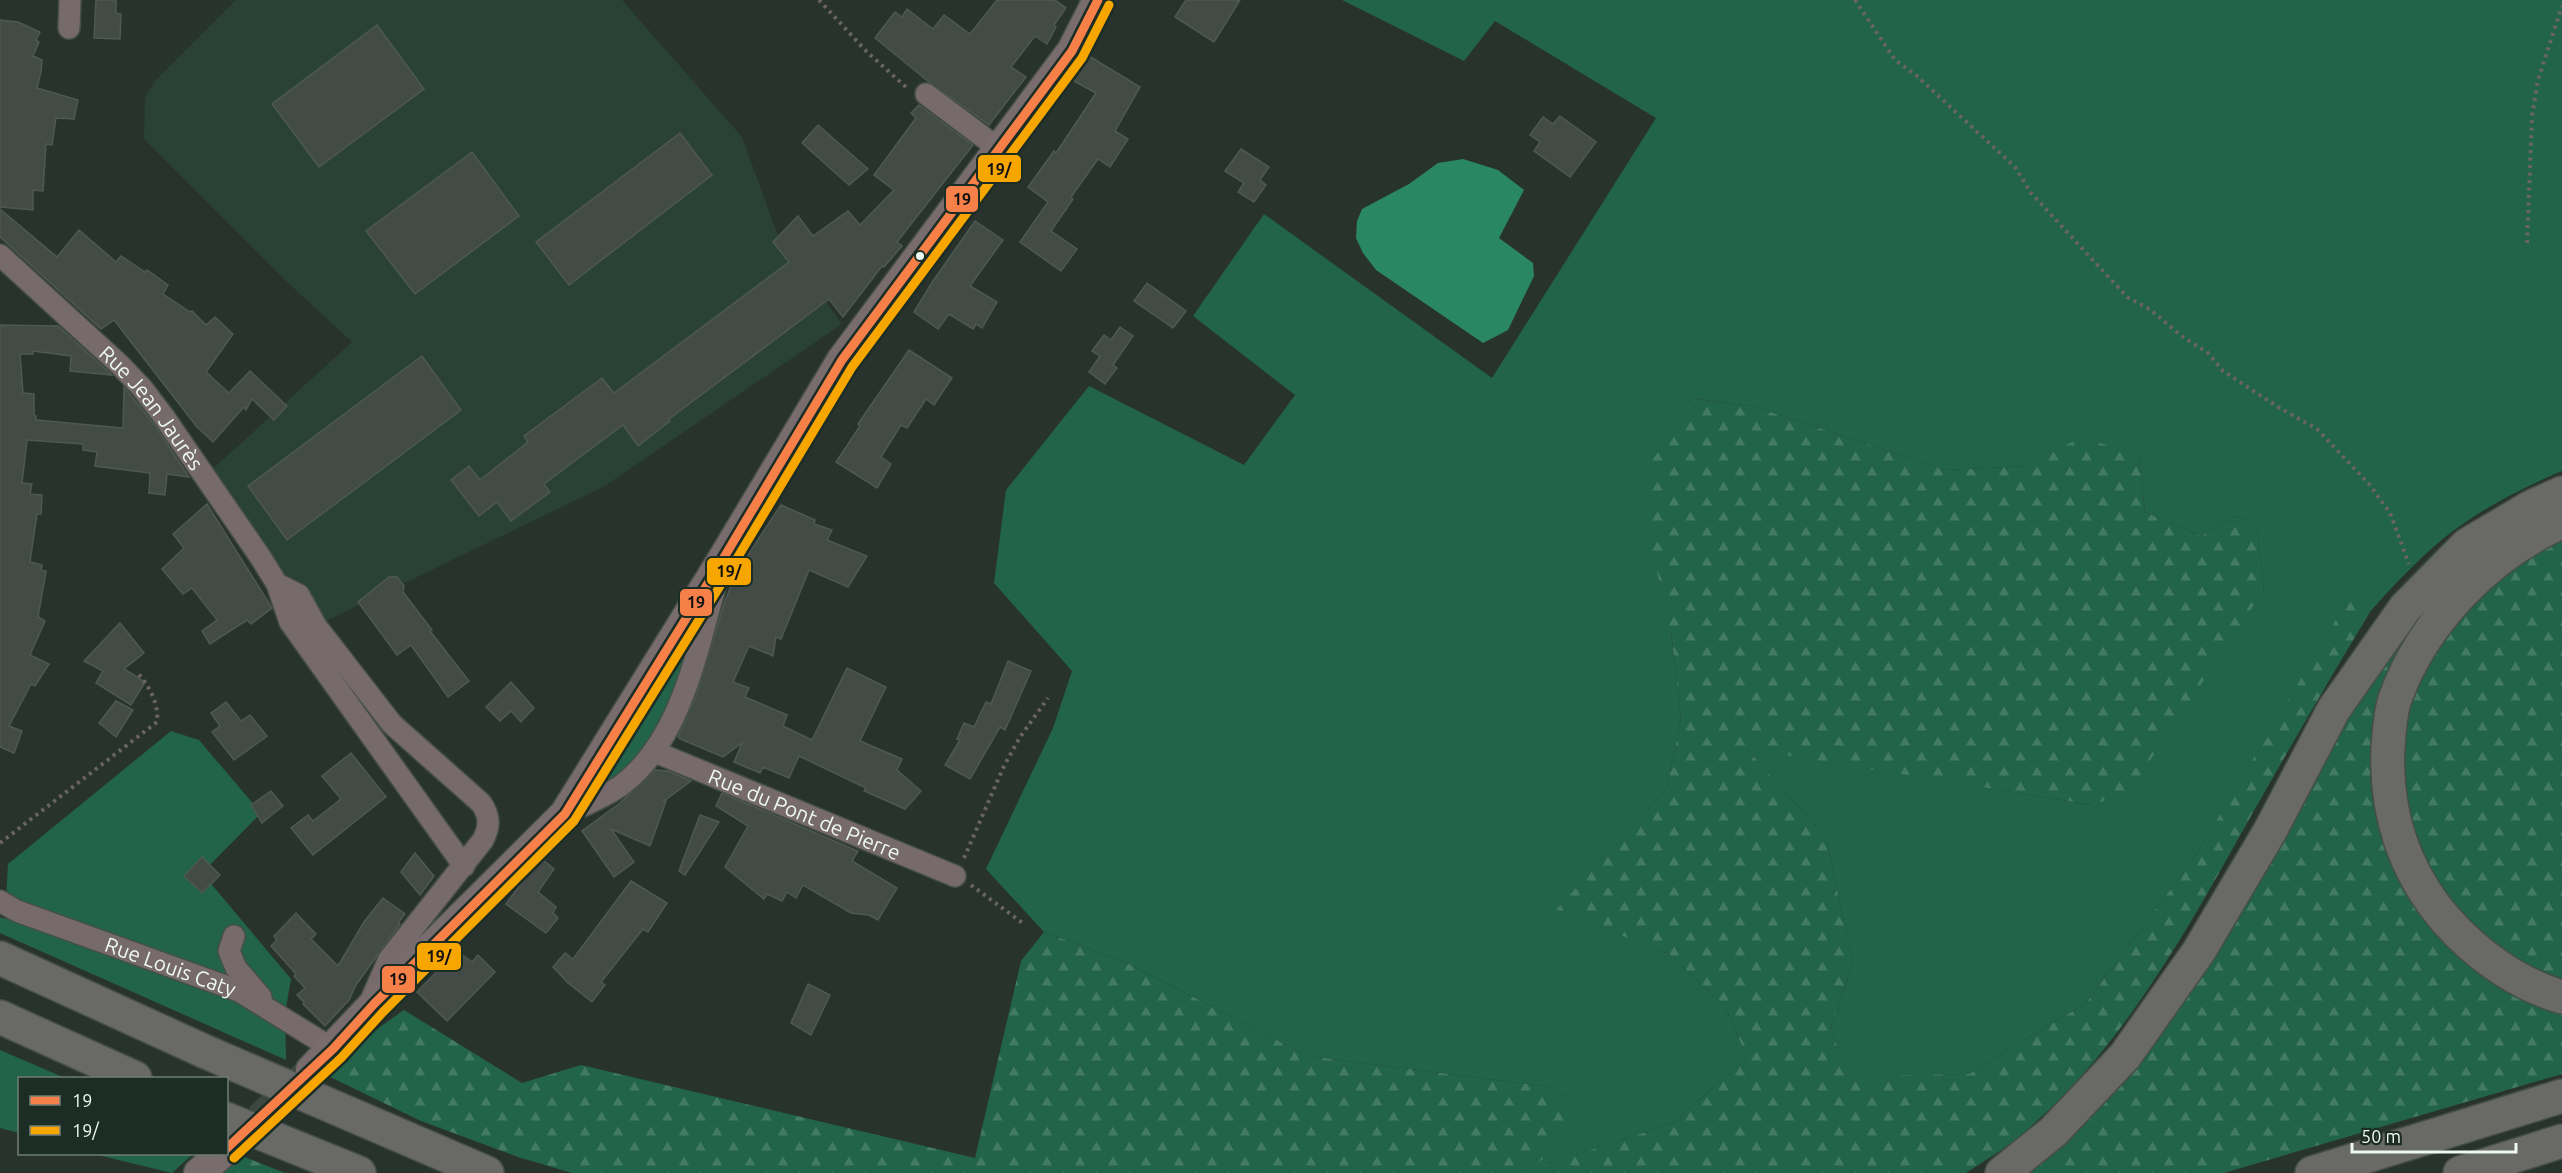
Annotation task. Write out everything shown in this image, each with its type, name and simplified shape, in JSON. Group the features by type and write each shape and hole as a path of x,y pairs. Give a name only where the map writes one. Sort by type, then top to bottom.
{"highway":[{"path":"2002,1173 2053,1132 2132,1047 2199,951 2270,831 2334,710 2404,608 2467,545 2531,507 2562,493"},
{"path":"2562,522 2547,529 2487,568 2435,622 2415,656 2395,700 2388,736 2387,773 2391,808 2399,841 2416,879 2438,910 2462,938 2490,960 2520,979 2562,996"},
{"path":"0,958 227,1061 487,1173"},
{"path":"0,1017 133,1077"},
{"path":"2312,1173 2562,1096"},
{"path":"228,1120 359,1173"},
{"path":"2460,1173 2562,1141"}],"street":[{"path":"69,28 70,0"},
{"path":"311,1070 565,814 723,560 842,360 1072,51 1098,0"},
{"path":"926,94 999,149"},
{"name":"Rue Jean Jaurès","path":"0,255 142,388 277,584 290,622 464,866"},
{"path":"565,814 622,785 655,752 676,713 699,646 723,560"},
{"name":"Rue Jean Jaurès","path":"277,584 299,595 316,626 392,724 481,803 488,814 488,830 464,866 389,959 364,1015"},
{"name":"Rue du Pont de Pierre","path":"655,752 956,876"},
{"name":"Rue Louis Caty","path":"0,901 17,911 238,991 333,1048"},
{"path":"234,936 229,951 236,968 273,1011"},
{"path":"199,1173 220,1155"}],"path":[{"path":"819,0 891,75 909,89 926,94"},
{"path":"1855,0 1895,60 1917,76 2008,160 2031,193 2127,297 2151,310 2180,335 2208,353 2223,370 2278,407 2317,429 2369,484 2390,513 2409,564"},
{"path":"2527,243 2532,116 2538,80 2562,6"},
{"path":"0,843 157,722 158,710 138,672"},
{"path":"1024,924 956,876 1004,766 1020,737 1048,698"}],"shaded area":[{"path":"236,0 622,0 742,137 777,233 842,324 605,486 316,626 205,476 352,342 285,280 144,139 145,98 154,82"},
{"path":"1463,159 1498,170 1524,190 1499,238 1533,263 1534,276 1508,330 1483,343 1376,270 1363,253 1356,238 1357,221 1362,209 1409,184 1438,163"}],"green space":[{"path":"1342,0 2562,0 2562,471 2484,510 2460,526 2413,566 2370,612 2350,597 2194,858 2086,1003 1969,1074 1847,1077 1831,1027 1853,963 1826,838 1746,748 2091,805 2264,590 2257,525 2236,516 2201,536 2145,512 2139,458 2083,437 2027,466 1946,470 1752,406 1696,399 1671,632 1681,718 1667,788 1557,910 1669,954 1725,1006 1747,1058 1673,1123 1531,1170 1571,1098 1544,1086 1308,1056 1125,962 1044,932 986,869 1053,728 1072,671 994,583 1006,490 1089,386 1244,465 1295,395 1193,316 1264,214 1492,378 1656,118 1495,21 1464,61"},
{"path":"1695,399 1752,406 1946,470 2027,466 2083,436 2139,458 2145,512 2201,536 2236,516 2257,525 2264,590 2129,792 2092,805 1747,749 1826,838 1853,963 1831,1027 1847,1076 1969,1074 2086,1003 2194,858 2350,596 2370,612 2175,947 2119,1030 2053,1106 2015,1140 1966,1173 572,1173 518,1157 421,1121 328,1076 353,1046 404,1010 522,1083 581,1065 975,1158 1021,961 1044,932 1125,962 1308,1056 1544,1086 1571,1098 1569,1131 1533,1169 1673,1123 1747,1058 1725,1006 1669,954 1556,910 1667,788 1681,718 1671,632 1645,520 1647,468"},
{"path":"2562,538 2562,981 2509,957 2478,934 2424,873 2401,802 2401,731 2426,659 2492,581"},
{"path":"2449,573 2377,710 2371,748 2371,785 2377,823 2389,859 2406,893 2427,924 2454,952 2493,980 2562,1011 2562,1074 2224,1173 2021,1173 2102,1098 2345,708"},
{"path":"695,630 667,710 646,749 633,765 617,777 594,784"},
{"path":"171,731 199,740 261,813 202,873 291,979 285,1013 286,1060 0,933 0,917 5,919 8,864"},
{"path":"0,1050 63,1077 18,1077 18,1133 0,1128"},
{"path":"98,1155 192,1155 172,1173"},
{"path":"242,1156 285,1173 223,1173"}],"building":[{"path":"96,0 116,0 116,13 121,14 120,39 94,38"},
{"path":"997,0 1055,0 1066,8 1054,25 1056,27 1047,44 1035,36 1011,67 1026,77 989,125 929,82 875,38 895,12 902,17 907,9 933,29 944,15 970,34"},
{"path":"1186,0 1240,0 1214,42 1175,17"},
{"path":"0,20 18,22 40,32 36,40 39,42 33,56 42,60 37,88 78,100 74,119 56,118 52,145 46,144 43,191 33,190 33,210 0,207"},
{"path":"377,25 424,89 319,167 272,104"},
{"path":"1089,56 1140,87 1115,131 1128,139 1110,167 1098,159 1071,197 1073,199 1051,231 1077,249 1061,271 1020,242 1048,202 1028,187 1054,151 1056,153 1096,93 1072,80"},
{"path":"919,105 973,145 897,242 902,246 884,267 882,266 843,317 829,299 669,419 670,421 638,446 623,425 544,484 550,492 511,521 497,502 479,516 451,480 469,466 480,480 528,442 524,436 602,378 614,393 789,262 773,242 798,216 813,236 848,211 860,225 894,190 874,175 916,118 911,113"},
{"path":"1560,116 1596,142 1570,177 1534,151 1540,142 1530,135 1543,117 1553,124"},
{"path":"818,125 868,169 849,185 802,143"},
{"path":"680,133 712,175 569,285 536,242"},
{"path":"1241,149 1269,167 1260,180 1266,185 1254,202 1238,192 1244,183 1225,171"},
{"path":"472,152 519,216 415,294 366,231"},
{"path":"0,209 57,257 79,230 116,262 121,256 145,272 147,270 168,285 163,294 190,312 192,311 206,325 215,317 233,334 206,372 229,393 250,371 287,406 274,420 252,399 246,410 244,407 213,442 197,427 114,320 101,329 0,237"},
{"path":"975,221 1003,240 970,286 997,302 982,328 976,324 973,329 949,314 938,329 914,312"},
{"path":"1147,283 1186,311 1173,328 1134,301"},
{"path":"0,325 58,326 112,375 70,371 71,356 33,351 33,354 20,354 23,393 34,394 36,420 123,428 124,387 154,424 189,477 167,474 165,495 149,493 150,473 95,466 97,452 83,450 83,444 27,440 22,483 32,484 30,494 42,495 41,514 37,514 30,562 42,565 41,570 46,571 38,617 45,621 30,655 49,664 35,686 31,684 9,726 22,731 14,753 0,747"},
{"path":"1120,327 1133,336 1113,365 1117,368 1105,384 1089,372 1100,356 1092,351 1104,335 1111,340"},
{"path":"909,350 952,378 934,405 926,399 907,428 901,425 881,457 891,464 877,488 836,462 860,426 858,424"},
{"path":"422,356 461,410 287,540 248,486"},
{"path":"207,504 272,608 251,624 247,620 210,644 202,631 217,620 192,588 183,594 162,569 184,548 173,534"},
{"path":"781,505 815,520 814,524 832,530 827,540 867,556 848,587 809,570 781,639 776,637 773,656 749,646 733,682 749,688 745,697 787,715 783,726 812,740 847,668 886,687 860,741 902,759 897,770 921,791 905,809 864,791 866,788 799,756 789,778 763,767 760,773 734,762 742,743 723,757 680,739 678,736 696,696 725,601 737,571"},
{"path":"389,577 397,577 404,586 403,592 469,681 448,697 411,645 397,655 358,602"},
{"path":"120,623 144,653 124,669 145,682 131,705 96,683 103,671 84,661"},
{"path":"1008,661 1031,671 1005,730 1000,727 970,779 945,765 960,740 957,739 964,723 974,727 986,702 991,704"},
{"path":"511,682 534,708 521,722 511,711 500,721 486,707"},
{"path":"116,701 133,710 116,737 99,723"},
{"path":"226,702 241,721 250,715 267,736 234,760 212,732 220,726 211,713"},
{"path":"351,753 386,797 313,855 291,828 308,815 313,821 341,799 322,776"},
{"path":"655,770 668,771 691,781 664,801 666,801 650,846 611,829 634,862 614,877 582,831 620,803"},
{"path":"271,791 283,806 262,823 251,805"},
{"path":"722,793 858,851 852,861 897,888 878,920 869,915 851,913 803,885 796,898 787,892 782,901 767,894 764,899 725,867 748,826 716,806"},
{"path":"700,815 719,822 685,875 679,871"},
{"path":"415,853 434,876 420,895 401,872"},
{"path":"202,857 220,875 202,893 184,876"},
{"path":"543,860 554,869 538,892 556,907 553,913 558,918 546,933 506,904"},
{"path":"631,881 667,903 648,932 643,929 601,982 605,985 592,1002 568,983 553,967 565,953 573,959"},
{"path":"383,898 405,914 356,985 349,1000 325,1026 297,995 305,988 294,976 296,974 271,946 277,940 274,936 296,913 316,934 311,939 338,966 364,922"},
{"path":"457,951 472,962 478,955 495,972 447,1021 417,992"},
{"path":"808,984 830,995 811,1035 791,1023"}],"tunnel":[{"path":"228,1147 307,1074"}],"transit line":[{"name":"19","path":"228,1147 333,1049 374,1004 565,814 723,559 842,360 1072,51 1098,0"},
{"name":"19/","path":"234,1158 341,1058 383,1012 574,821 733,565 852,367 1082,58 1109,5"}]}
